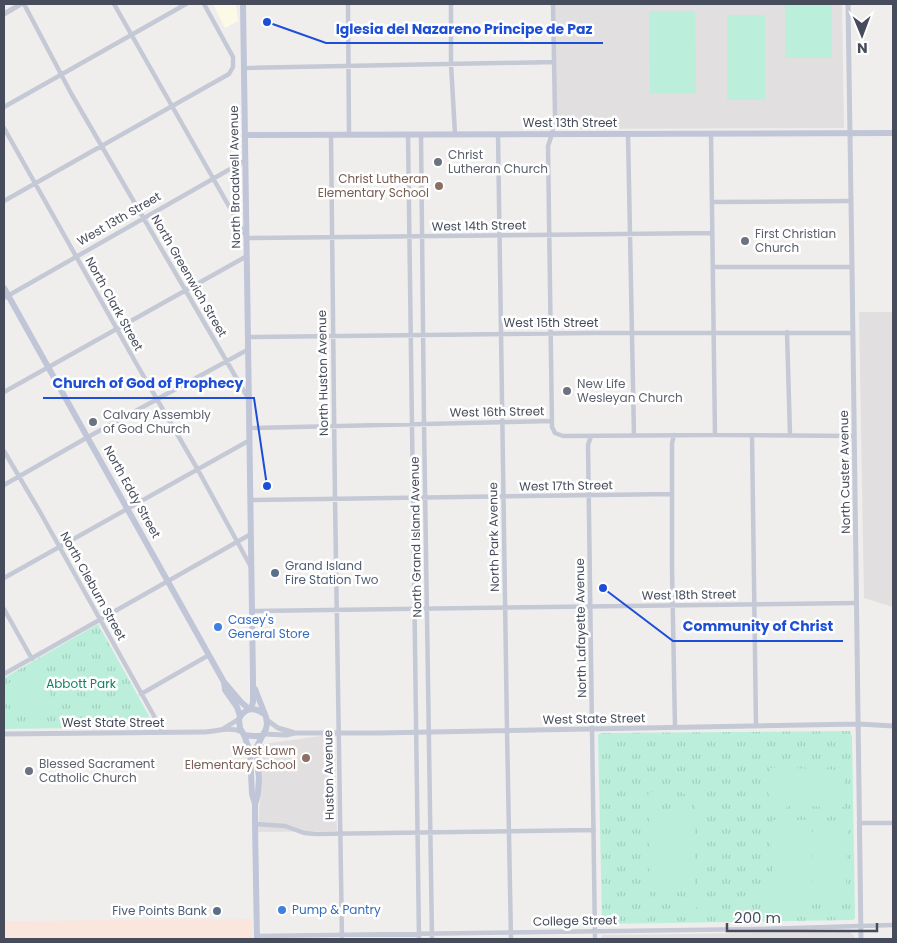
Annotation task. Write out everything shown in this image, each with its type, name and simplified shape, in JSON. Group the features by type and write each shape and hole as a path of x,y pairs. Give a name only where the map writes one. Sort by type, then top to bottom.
{"main road":[{"name":"North Broadwell Avenue","path":"243,4 252,568 253,702 250,709"},
{"name":"West 13th Street","path":"246,135 893,133"},
{"name":"North Eddy Street","path":"4,288 6,297 48,366 224,682 241,702 250,709"},
{"name":"North Broadwell Avenue","path":"253,680 266,717"},
{"name":"North Eddy Street","path":"224,682 225,690 237,707 239,717"},
{"path":"255,805 252,794 250,752 240,728 239,717 243,712 250,709 259,710 266,717 266,729 256,748 258,762 258,793 255,805 257,937"},
{"path":"243,734 263,735"}],"street":[{"path":"4,14 23,4"},
{"name":"North Greenwich Street","path":"23,4 61,74 249,401"},
{"path":"114,4 247,238"},
{"path":"4,107 186,4"},
{"path":"4,201 227,76 234,67 232,57 204,4"},
{"path":"348,4 349,134"},
{"path":"451,4 455,134"},
{"path":"552,421 548,146 555,115 553,4"},
{"name":"North Custer Avenue","path":"848,4 861,939"},
{"path":"244,68 554,62"},
{"name":"North Clark Street","path":"4,128 252,568"},
{"name":"North Grand Island Avenue","path":"408,134 419,939"},
{"name":"North Grand Island Avenue","path":"421,134 432,939"},
{"name":"North Park Avenue","path":"498,134 511,939"},
{"path":"628,134 634,436"},
{"path":"711,134 715,435"},
{"name":"North Huston Avenue","path":"331,135 336,610"},
{"name":"West 13th Street","path":"6,297 246,160"},
{"path":"712,202 851,201"},
{"name":"West 14th Street","path":"247,238 712,233"},
{"path":"4,392 247,256"},
{"path":"713,267 852,267"},
{"path":"787,332 790,435"},
{"name":"West 15th Street","path":"249,337 550,333 853,333"},
{"path":"4,485 88,437 249,350"},
{"name":"West 16th Street","path":"249,428 552,421 555,433 563,436 854,436"},
{"path":"674,435 672,443 672,494 675,728"},
{"path":"752,435 756,726"},
{"name":"North Lafayette Avenue","path":"591,436 588,445 595,939"},
{"path":"4,578 250,440"},
{"name":"North Cleburn Street","path":"4,451 162,732"},
{"name":"West 17th Street","path":"250,500 672,494"},
{"path":"4,674 251,534"},
{"name":"West 18th Street","path":"252,611 856,603"},
{"path":"4,609 32,659"},
{"name":"Huston Avenue","path":"336,610 342,937"},
{"path":"141,694 209,655"},
{"name":"West State Street","path":"222,730 239,717"},
{"name":"West State Street","path":"266,717 278,728 295,733"},
{"name":"West State Street","path":"263,735 858,724 893,726"},
{"name":"West State Street","path":"4,734 211,732 222,730 234,730 243,734"},
{"path":"859,823 893,823"},
{"path":"255,824 285,826 310,834 594,830"},
{"name":"College Street","path":"257,937 342,937 419,933 893,925"}],"shaded area":[{"path":"213,4 236,4 238,21 225,28"},
{"path":"555,4 842,4 844,128 556,129"},
{"path":"859,312 893,312 893,607 864,598"},
{"path":"335,734 337,831 258,832 263,744"},
{"path":"252,919 252,939 4,939 4,921"},
{"path":"850,932 854,939 601,939 602,935"}],"green space":[{"path":"785,4 832,4 832,58 785,58"},
{"path":"649,11 695,11 696,93 650,94"},
{"path":"727,15 765,15 765,100 727,100"},
{"name":"Abbott Park","path":"98,624 153,723 150,727 4,729 4,678"},
{"path":"40,670 44,672 57,715 35,718 20,715 9,704 4,693 4,685"},
{"path":"850,731 852,737 855,918 853,920 603,924 598,735 600,733"},
{"path":"782,763 787,768 845,770 844,807 788,806 782,811 778,805 769,805 768,792 761,784 770,776 770,768 777,768"},
{"path":"640,784 646,784 647,796 655,789 664,785 681,785 695,795 703,813 705,916 698,916 698,906 686,915 674,918 661,915 649,907 648,919 642,919","holes":["674,790 688,796 696,809 697,892 693,901 686,907 671,911 657,905 651,898 648,889 647,811 652,800 658,795"]},
{"path":"694,809 695,891 651,892 649,810"},
{"path":"794,816 796,820 810,820 810,902 801,902 804,915 770,914 768,916 765,913 767,878 772,879 772,851 769,838 761,825 772,823 773,820 783,820"},
{"path":"813,820 847,821 846,903 812,903"}],"place":[{"name":"Iglesia del Nazareno Principe de Paz","path":"267,22"},
{"name":"Christ Lutheran Church","path":"438,162"},
{"name":"Christ Lutheran Elementary School","path":"439,186"},
{"name":"First Christian Church","path":"745,241"},
{"name":"New Life Wesleyan Church","path":"567,391"},
{"name":"Calvary Assembly of God Church","path":"93,422"},
{"name":"Church of God of Prophecy","path":"267,486"},
{"name":"Grand Island Fire Station Two","path":"275,573"},
{"name":"Community of Christ","path":"603,588"},
{"name":"Casey's General Store","path":"218,627"},
{"name":"West Lawn Elementary School","path":"306,758"},
{"name":"Blessed Sacrament Catholic Church","path":"29,771"},
{"name":"Pump & Pantry","path":"282,910"},
{"name":"Five Points Bank","path":"217,911"}]}
